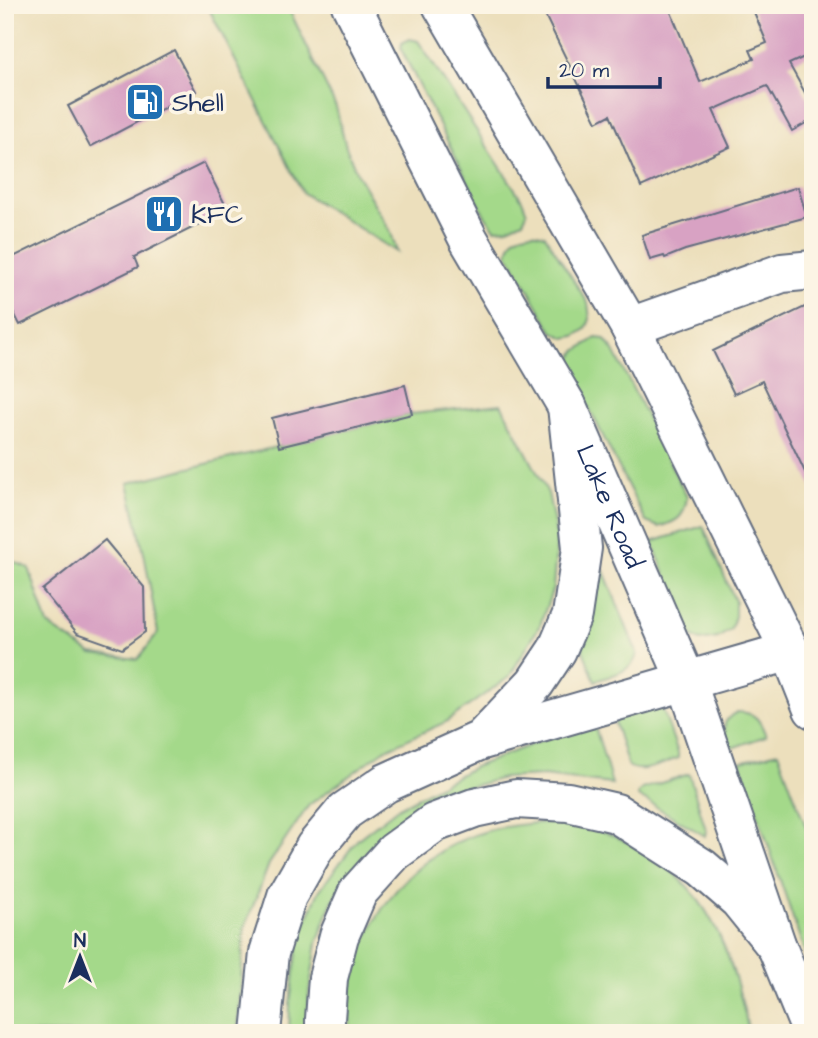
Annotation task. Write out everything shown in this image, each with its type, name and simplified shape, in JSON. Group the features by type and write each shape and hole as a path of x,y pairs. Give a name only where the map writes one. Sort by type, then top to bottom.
{"main road":[{"name":"Lake Road","path":"351,5 469,240 567,406 686,680 777,947 812,1033"},
{"path":"442,5 629,327 790,651 813,709"},
{"path":"629,327 782,273 813,270"},
{"path":"481,740 535,683 558,650 572,615 582,548 567,406"},
{"path":"261,1033 268,953 287,896 315,847 345,811 386,782 481,740 790,651"},
{"path":"325,1033 328,978 339,936 358,892 394,852 434,823 474,808 516,799 568,802 616,813 702,868 739,900 777,947"}],"green space":[{"path":"207,5 287,5 336,107 346,147 357,174 391,233 397,252 303,193"},
{"path":"410,39 418,41 522,200 527,213 523,221 508,228 495,229 484,214 401,49 402,43"},
{"path":"533,232 545,235 588,303 590,319 586,329 575,336 565,338 552,331 508,254 515,237"},
{"path":"596,338 604,339 614,351 687,497 682,514 666,525 659,527 646,522 569,368 575,352"},
{"path":"501,404 548,493 557,538 553,588 540,625 509,677 446,722 386,749 309,805 269,864 244,930 238,1033 5,1033 5,558 29,568 48,625 92,654 138,659 158,633 128,483 412,414"},
{"path":"703,526 735,601 735,616 731,629 718,638 700,641 689,634 652,542"},
{"path":"603,569 637,653 627,668 595,681 581,645"},
{"path":"659,699 678,758 653,767 640,769 628,766 614,721"},
{"path":"737,712 753,715 766,736 729,749 725,723"},
{"path":"593,720 612,784 543,776 503,778 465,788 410,815 368,850 332,902 317,943 309,992 308,1033 289,1033 290,1003 299,938 319,891 358,839 399,807 472,768"},
{"path":"778,752 813,846 813,977 740,762"},
{"path":"689,774 706,830 705,836 638,796 642,789"},
{"path":"551,822 589,827 615,836 659,861 681,879 714,924 735,976 749,1033 351,1033 349,1006 353,977 362,948 391,897 411,875 434,856 459,841 503,827"}],"building":[{"path":"540,5 668,5 700,82 754,59 750,50 767,43 751,5 813,5 813,53 789,64 813,107 813,119 792,131 767,86 713,110 730,147 641,187 610,115 597,122"},
{"path":"174,50 196,91 90,147 68,106"},
{"path":"204,163 228,210 134,257 138,267 20,325 5,295 5,261"},
{"path":"798,187 807,217 650,260 642,235"},
{"path":"813,303 813,489 762,381 734,394 713,351"},
{"path":"405,385 412,414 279,447 272,418"},
{"path":"105,540 144,587 145,632 122,649 77,633 42,590"}],"place":[{"name":"Shell","path":"145,102"},
{"name":"KFC","path":"164,214"}]}
